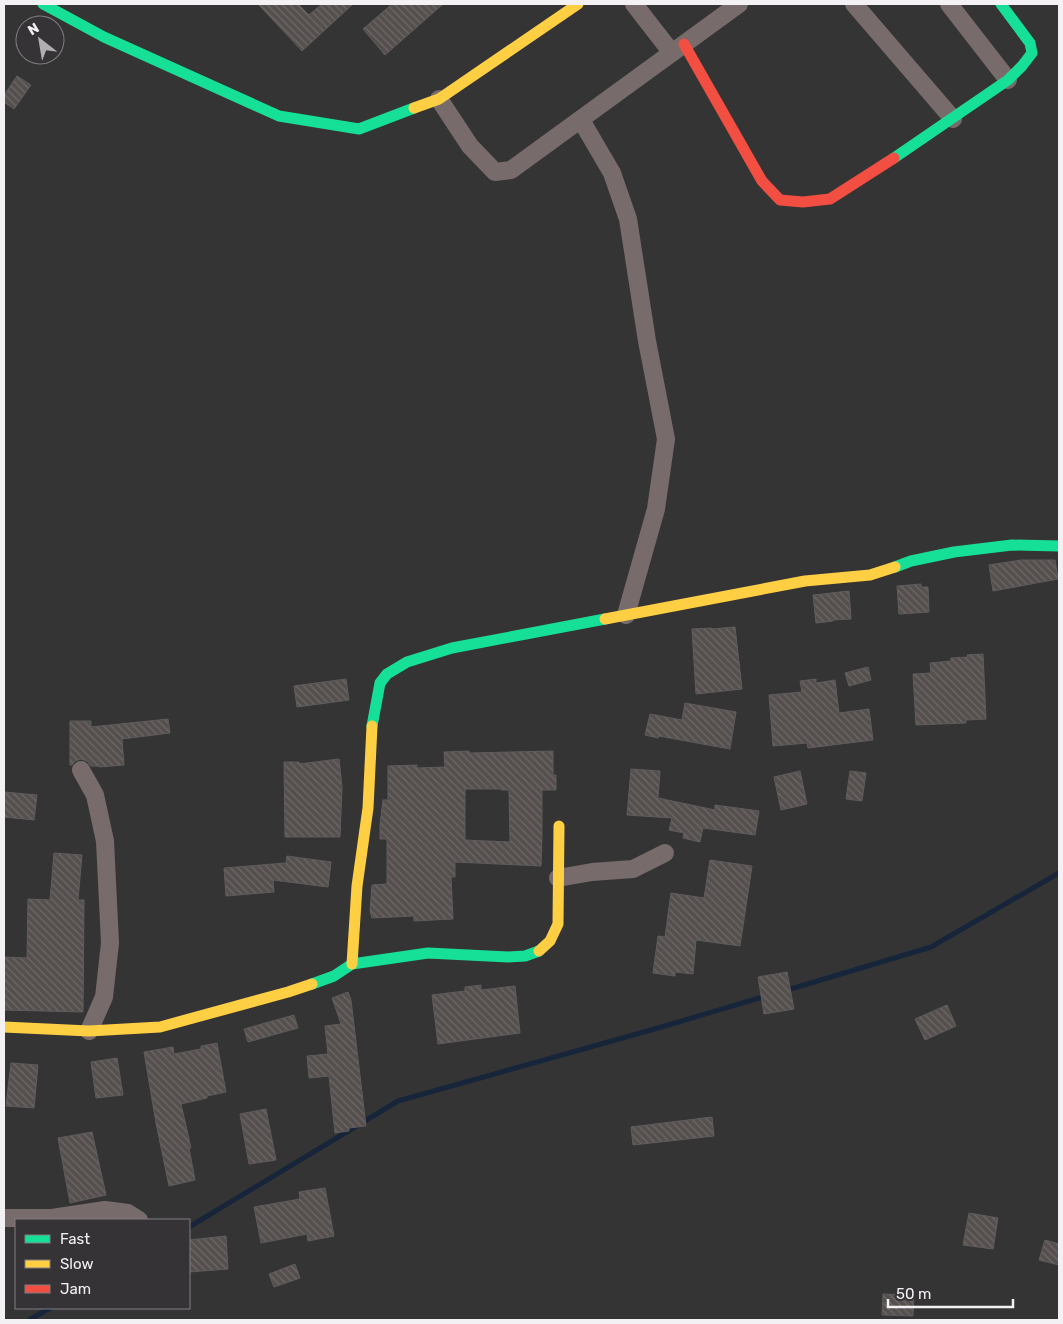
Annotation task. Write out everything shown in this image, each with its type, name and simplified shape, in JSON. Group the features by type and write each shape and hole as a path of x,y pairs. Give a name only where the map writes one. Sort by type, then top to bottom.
{"street":[{"path":"43,4 104,37 279,116 359,129 439,99 578,4"},
{"path":"634,4 678,48 762,181 780,200 803,202 830,199 879,169 1008,80 1032,53 1030,43 1001,4"},
{"path":"439,99 470,146 495,172 511,170 739,4"},
{"path":"854,4 953,119"},
{"path":"949,4 962,18 1008,80"},
{"path":"581,120 612,173 628,219 647,341 666,439 656,508 626,615"},
{"path":"352,964 357,886 368,808 372,720 380,683 387,674 406,662 452,648 626,615 805,582 870,575 911,561 954,552 1012,545 1059,546"},
{"path":"82,770 95,796 105,841 110,943 104,997 89,1031"},
{"path":"4,1027 89,1031 160,1027 288,992 334,976 352,964 428,953 508,957 525,956 540,950 550,941 558,924 559,826"},
{"path":"558,878 633,868 665,853"},
{"path":"4,1218 52,1218 105,1210 128,1213 137,1219"}],"building":[{"path":"258,4 298,4 309,15 322,4 353,4 302,51"},
{"path":"392,4 443,4 385,55 363,29"},
{"path":"17,76 31,85 14,109 4,102 4,95"},
{"path":"1021,560 1055,560 1058,579 993,591 989,565"},
{"path":"921,584 921,587 928,587 929,612 899,614 897,586"},
{"path":"849,591 851,619 816,623 813,595"},
{"path":"735,627 742,689 696,694 692,629"},
{"path":"983,654 986,719 966,720 966,723 916,725 913,674 931,673 930,663 951,661 951,658 968,657 967,655"},
{"path":"868,667 871,680 849,686 845,673"},
{"path":"346,679 349,700 297,707 294,686"},
{"path":"816,679 816,683 835,680 839,713 869,709 873,740 808,748 807,743 773,746 769,695 802,692 800,681"},
{"path":"685,703 736,712 730,749 645,735 650,714 682,720"},
{"path":"168,719 170,733 122,739 124,765 91,766 87,761 81,759 70,765 70,721 91,721 91,727"},
{"path":"553,751 553,775 556,775 556,790 542,790 541,866 455,862 455,877 451,877 453,919 414,921 414,916 372,918 370,911 372,885 387,884 387,839 380,839 380,825 383,800 388,800 388,766 417,765 417,768 445,767 444,752","holes":["465,790 509,790 510,842 465,840"]},
{"path":"339,759 342,787 340,837 285,837 284,762 299,762 299,764"},
{"path":"631,769 660,771 658,798 715,810 715,805 759,811 755,835 703,828 700,842 683,838 684,833 669,830 672,818 627,815"},
{"path":"800,771 807,804 781,810 774,777"},
{"path":"850,771 866,773 862,801 846,799"},
{"path":"4,792 37,795 34,820 4,817"},
{"path":"54,853 82,855 78,900 84,900 83,1012 4,1010 4,957 27,958 28,899 50,900"},
{"path":"287,856 331,862 328,887 273,880 274,892 226,896 224,868 286,863"},
{"path":"710,860 752,866 740,946 696,940 693,974 675,972 675,976 653,973 658,936 665,937 671,893 704,898"},
{"path":"787,972 794,1009 764,1014 758,977"},
{"path":"481,985 481,990 515,986 520,1033 438,1044 432,995 465,991 465,987"},
{"path":"348,992 351,1000 366,1126 349,1128 349,1131 335,1133 329,1076 309,1078 307,1056 328,1054 325,1026 341,1024 332,998"},
{"path":"947,1005 956,1026 925,1040 915,1019"},
{"path":"294,1015 298,1028 248,1042 244,1029"},
{"path":"217,1043 226,1092 181,1104 191,1148 189,1148 195,1180 169,1186 144,1052 173,1047 174,1054 201,1049 201,1046"},
{"path":"117,1058 123,1095 96,1098 91,1062"},
{"path":"11,1063 38,1065 34,1108 6,1106"},
{"path":"266,1109 276,1160 249,1164 240,1114"},
{"path":"712,1117 714,1136 633,1145 631,1127"},
{"path":"92,1132 106,1195 70,1203 58,1138"},
{"path":"325,1188 334,1236 308,1241 307,1234 261,1243 254,1207 300,1199 299,1192"},
{"path":"969,1213 998,1218 993,1249 963,1245"},
{"path":"226,1236 228,1269 190,1272 190,1240"},
{"path":"1045,1240 1059,1244 1059,1265 1039,1260"},
{"path":"295,1264 300,1278 274,1287 269,1274"},
{"path":"883,1294 914,1295 913,1316 882,1315"}],"waterway":[{"path":"784,991 931,947 1059,873"},
{"path":"190,1226 398,1101 766,996"},
{"path":"29,1320 48,1309"}],"traffic: fast":[{"path":"43,4 104,37 279,116 359,129 414,108"},
{"path":"894,158 1008,80 1032,53 1030,43 1001,4"},
{"path":"895,567 911,561 954,552 1012,545 1059,546"},
{"path":"372,726 380,683 387,674 407,662 452,648 605,619"},
{"path":"312,984 334,976 352,964 428,953 508,957 525,956 539,951"}],"traffic: slow":[{"path":"414,108 439,99 578,4"},
{"path":"605,619 805,581 870,575 895,567"},
{"path":"352,964 357,886 368,808 372,726"},
{"path":"539,951 550,941 558,924 559,826"},
{"path":"4,1027 89,1031 160,1027 312,984"}],"traffic: jam":[{"path":"684,44 762,181 780,200 803,202 830,199 894,158"}]}
